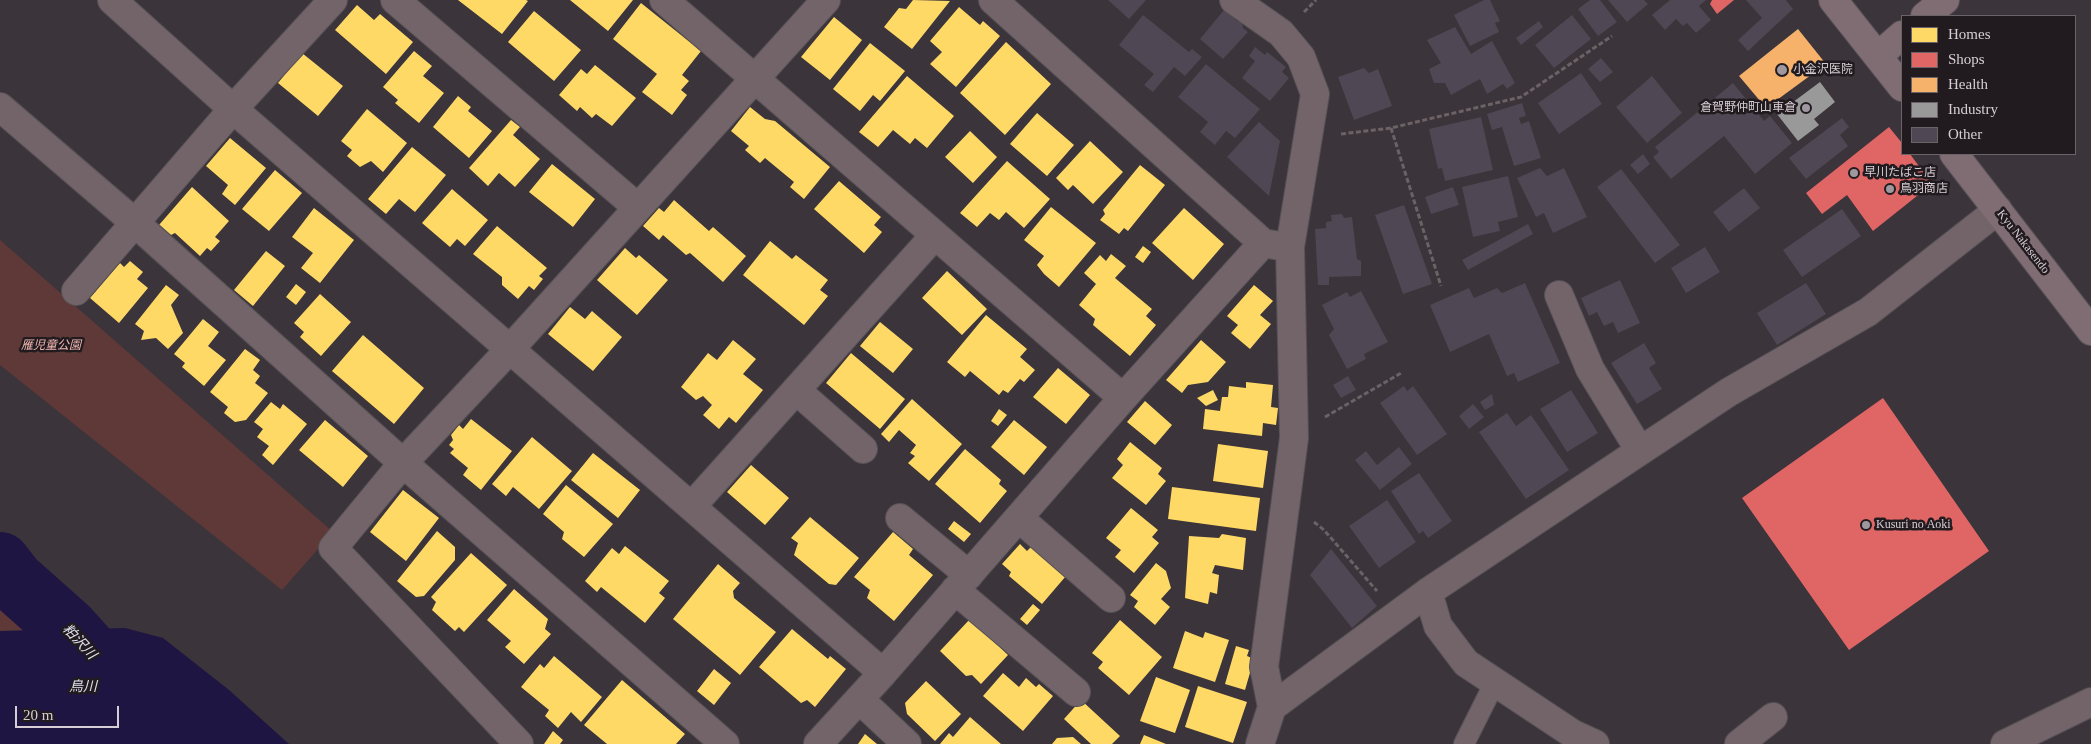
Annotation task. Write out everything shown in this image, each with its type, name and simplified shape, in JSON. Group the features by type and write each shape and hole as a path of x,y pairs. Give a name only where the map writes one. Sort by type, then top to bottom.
{"main road":[{"path":"1833,0 1901,86"},
{"path":"1927,15 1945,0"},
{"path":"1878,56 1901,36"},
{"name":"Kyu Nakasendo","path":"1955,155 2091,331"}],"street":[{"path":"112,0 234,109 884,673"},
{"path":"76,291 134,222 333,0"},
{"path":"395,0 637,207"},
{"path":"664,0 1123,398"},
{"path":"519,744 333,548 403,463 511,348 826,0"},
{"path":"993,0 1263,243 1290,248"},
{"path":"1234,0 1281,33 1300,57 1315,94 1290,248 1294,434 1264,667 1272,707 1260,744"},
{"path":"0,107 134,222 403,463 725,744"},
{"path":"1272,707 1428,592 1729,392 1868,312 1998,210"},
{"path":"692,506 935,235"},
{"path":"818,744 884,673 1123,398 1263,243"},
{"path":"1559,295 1590,369 1640,451"},
{"path":"796,390 863,449"},
{"path":"900,518 962,582 1076,692"},
{"path":"1019,518 1111,598"},
{"path":"1428,592 1438,626 1466,663 1579,741"},
{"path":"859,699 907,744"},
{"path":"2005,744 2091,702"},
{"path":"1739,744 1773,717"}],"lane":[{"path":"1464,744 1495,682"}],"path":[{"path":"1308,138 1391,128 1521,97 1612,36"},
{"path":"1391,128 1441,286"},
{"path":"1294,434 1403,372"},
{"path":"1287,499 1324,530 1398,615"}],"green space":[{"name":"雁児童公園","path":"0,240 333,532 282,590 0,365"},
{"path":"0,570 11,583 50,629 0,631"}],"water":[{"name":"烏川","path":"125,628 163,638 229,690 289,744 0,744 0,631"}],"building: Homes":[{"path":"458,0 526,0 528,1 502,34"},
{"path":"570,0 633,0 608,31"},
{"path":"913,0 950,1 912,49 884,27 899,8 906,9"},
{"path":"641,3 701,51 682,75 689,81 681,90 687,95 672,115 642,92 657,74 613,39"},
{"path":"357,5 374,20 380,14 413,42 386,74 335,30"},
{"path":"959,7 980,25 983,21 1000,36 956,87 930,64 942,52 930,41"},
{"path":"534,11 581,50 554,81 508,42"},
{"path":"834,17 862,40 830,80 801,57"},
{"path":"1006,42 1051,84 1005,135 960,93"},
{"path":"870,43 905,71 880,101 873,95 860,111 833,89"},
{"path":"414,51 432,66 423,76 444,93 419,123 395,103 398,100 383,87"},
{"path":"302,53 343,86 318,116 278,83"},
{"path":"595,65 636,98 612,126 596,114 592,118 580,107 577,111 559,95 581,69 587,74"},
{"path":"907,76 954,116 927,148 915,138 910,144 893,130 878,147 859,132"},
{"path":"458,96 471,107 468,111 492,131 469,158 433,127"},
{"path":"750,107 765,119 775,121 830,167 804,199 790,187 794,182 765,158 760,163 745,150 749,146 731,131"},
{"path":"367,109 407,143 383,172 371,161 360,167 347,156 352,150 341,141"},
{"path":"1037,113 1074,145 1047,176 1010,144"},
{"path":"511,120 520,127 513,135 540,159 515,187 499,173 488,186 469,168"},
{"path":"970,131 997,157 973,183 945,157"},
{"path":"230,138 266,168 235,205 222,194 228,185 206,166"},
{"path":"1090,141 1123,172 1093,204 1073,185 1068,190 1056,178"},
{"path":"412,147 446,175 415,212 399,199 386,214 368,199"},
{"path":"1007,161 1050,199 1024,228 1006,212 999,220 990,213 977,227 960,213"},
{"path":"552,164 595,199 573,227 529,192"},
{"path":"1140,165 1165,185 1128,231 1124,228 1119,234 1100,220 1105,214 1103,210"},
{"path":"275,170 302,193 269,231 242,209"},
{"path":"839,181 881,217 874,225 882,232 864,253 814,209"},
{"path":"192,187 229,221 215,237 220,241 211,251 207,248 200,256 175,233 171,235 159,225"},
{"path":"452,189 488,220 465,246 457,239 450,247 422,223"},
{"path":"674,200 709,231 713,227 746,256 723,282 690,253 686,255 663,235 659,240 643,226 659,208 664,212"},
{"path":"1051,207 1096,243 1059,287 1037,265 1044,256 1024,240"},
{"path":"314,208 354,240 320,283 301,268 313,253 292,237"},
{"path":"1184,208 1224,244 1193,280 1152,243"},
{"path":"497,226 547,268 539,276 543,279 534,290 529,286 518,299 502,285 502,277 473,254"},
{"path":"770,241 792,259 796,255 828,280 820,290 828,296 804,325 743,275"},
{"path":"1143,246 1151,252 1143,263 1135,257"},
{"path":"625,248 636,258 639,255 668,280 637,315 597,280"},
{"path":"266,251 285,266 253,306 234,290"},
{"path":"1111,254 1126,266 1115,278 1152,309 1146,316 1156,325 1130,356 1093,325 1095,319 1079,305 1096,284 1084,273 1100,255 1106,261"},
{"path":"130,261 143,272 137,279 148,288 119,323 90,298 120,263 124,267"},
{"path":"947,271 987,309 962,335 922,298"},
{"path":"296,284 306,292 296,305 286,297"},
{"path":"166,285 179,295 171,305 183,333 168,349 156,338 141,340 144,331 135,324"},
{"path":"1254,285 1273,301 1260,315 1271,324 1250,349 1231,333 1238,325 1227,316"},
{"path":"320,294 351,322 321,356 300,337 304,332 294,323"},
{"path":"570,307 585,319 592,311 622,337 593,371 548,334"},
{"path":"986,315 1027,349 1020,357 1035,370 1024,382 1020,379 1008,393 1003,390 999,395 970,371 965,377 947,362"},
{"path":"203,319 219,332 208,346 226,360 204,386 182,367 185,363 174,354"},
{"path":"880,322 913,349 893,373 860,346"},
{"path":"363,335 424,388 394,424 332,371"},
{"path":"733,340 756,359 743,374 763,390 736,423 729,417 719,429 703,415 712,405 703,396 696,400 681,387 708,353 717,360"},
{"path":"1201,340 1226,362 1208,382 1188,385 1182,393 1166,380"},
{"path":"245,349 260,360 253,370 260,376 255,383 268,393 246,420 235,422 224,413 228,407 210,392"},
{"path":"851,353 905,399 880,429 826,383"},
{"path":"1058,368 1090,395 1066,424 1033,397"},
{"path":"1246,382 1273,385 1271,407 1278,408 1276,425 1263,423 1262,436 1203,429 1205,409 1220,411 1222,397 1228,397 1229,386 1246,388"},
{"path":"1213,390 1218,400 1206,406 1197,398"},
{"path":"912,399 962,444 929,481 908,463 915,456 910,453 916,445 899,430 889,442 881,434"},
{"path":"1145,401 1172,425 1155,445 1127,422"},
{"path":"271,402 280,409 283,404 307,424 273,465 262,455 269,446 257,437 263,429 254,422"},
{"path":"999,409 1007,415 998,426 991,421"},
{"path":"471,419 512,451 481,490 463,475 468,468 450,453 454,449 449,445 453,440 451,435 459,425 463,429"},
{"path":"325,420 368,456 343,487 299,450"},
{"path":"1014,420 1047,447 1024,475 991,447"},
{"path":"532,437 572,471 539,509 513,487 506,496 492,484"},
{"path":"1130,442 1162,468 1158,474 1166,481 1146,505 1112,478 1123,465 1117,459"},
{"path":"1218,444 1268,451 1263,488 1213,481"},
{"path":"965,449 1001,480 999,484 1007,491 980,523 935,484"},
{"path":"593,453 640,490 618,518 571,480"},
{"path":"751,465 789,498 765,525 727,492"},
{"path":"566,485 613,524 584,557 562,539 564,532 543,514"},
{"path":"1172,487 1260,498 1256,531 1168,519"},
{"path":"403,490 439,518 406,561 370,532"},
{"path":"1131,508 1158,530 1152,537 1159,543 1134,573 1115,557 1121,550 1106,538"},
{"path":"810,517 859,558 836,585 829,584 794,555 798,543 791,538"},
{"path":"954,521 971,534 964,542 948,529"},
{"path":"437,531 455,547 455,560 424,596 416,597 397,581"},
{"path":"893,532 913,549 909,555 933,575 894,621 867,598 870,590 854,577"},
{"path":"1222,534 1246,538 1243,570 1215,565 1212,573 1219,575 1217,594 1210,592 1208,604 1185,598 1189,536 1219,538"},
{"path":"1020,544 1027,551 1031,547 1066,576 1042,604 1009,576 1011,572 1002,564"},
{"path":"625,546 669,581 659,593 665,598 645,623 601,587 597,592 585,581 612,548 619,554"},
{"path":"471,553 507,585 464,632 459,627 455,631 432,610 436,602 431,597"},
{"path":"1156,563 1166,571 1171,588 1161,599 1170,607 1155,625 1134,607 1138,601 1130,595"},
{"path":"718,564 740,583 733,591 734,598 776,632 740,675 673,619"},
{"path":"514,589 548,619 545,629 551,634 524,664 505,647 511,641 487,620"},
{"path":"1033,604 1040,610 1027,625 1020,619"},
{"path":"970,619 1008,655 981,684 972,675 966,676 940,651"},
{"path":"1120,620 1162,657 1129,695 1098,668 1103,662 1092,653"},
{"path":"792,629 828,659 830,656 846,669 815,707 807,700 801,703 759,667"},
{"path":"1185,631 1203,638 1205,632 1229,640 1215,682 1173,668"},
{"path":"1236,646 1249,650 1247,656 1254,659 1245,690 1225,684"},
{"path":"554,656 602,697 581,722 571,712 558,728 545,716 549,710 521,687 540,664 544,668"},
{"path":"714,669 731,683 714,705 697,691"},
{"path":"1003,673 1019,687 1026,678 1036,687 1039,684 1053,696 1023,731 983,696"},
{"path":"1156,677 1190,690 1175,733 1140,721"},
{"path":"622,680 685,734 676,744 607,744 584,725"},
{"path":"926,681 961,714 935,741 907,714 905,703"},
{"path":"1198,686 1247,702 1233,743 1185,727"},
{"path":"1081,700 1120,736 1112,744 1091,744 1064,719"},
{"path":"970,717 1001,744 940,744 949,733 953,737"},
{"path":"553,731 563,740 560,744 544,744"},
{"path":"865,734 877,744 858,744"},
{"path":"1144,735 1166,744 1140,744"},
{"path":"1073,737 1081,744 1052,744 1057,738"}],"building: Shops":[{"path":"1712,0 1734,0 1717,14 1710,4"},
{"path":"1889,127 1901,142 1901,155 1911,155 1932,184 1873,231 1847,195 1822,214 1806,193"},
{"name":"Kusuri no Aoki","path":"1883,398 1989,551 1849,650 1742,498"}],"building: Health":[{"name":"小金沢医院","path":"1798,29 1826,64 1766,108 1739,76"}],"building: Industry":[{"name":"倉賀野仲町山車倉","path":"1820,82 1835,102 1814,119 1819,125 1798,141 1777,114"}],"building: Other":[{"path":"1108,0 1146,0 1129,19"},
{"path":"1484,0 1490,0 1500,21 1495,23 1499,32 1470,46 1454,15"},
{"path":"1590,0 1600,0 1617,22 1598,36 1578,9"},
{"path":"1608,0 1644,0 1648,4 1627,22"},
{"path":"1670,0 1706,0 1699,6 1711,20 1696,33 1687,23 1683,26 1676,19 1665,30 1652,15"},
{"path":"1746,0 1786,0 1793,9 1748,51 1738,40 1762,18"},
{"path":"1224,10 1237,21 1242,21 1243,28 1248,32 1223,59 1200,39"},
{"path":"1143,15 1189,52 1192,49 1202,57 1185,76 1174,67 1153,92 1144,85 1154,74 1119,45"},
{"path":"1572,15 1591,39 1554,68 1535,45"},
{"path":"1539,21 1543,27 1521,45 1516,38"},
{"path":"1455,27 1471,54 1492,41 1515,83 1507,89 1503,84 1487,94 1480,79 1451,95 1445,83 1434,83 1429,69 1441,63 1427,40"},
{"path":"1255,47 1265,55 1267,52 1286,67 1282,72 1289,78 1270,101 1242,78 1255,61 1249,56"},
{"path":"1601,58 1613,72 1600,82 1588,69"},
{"path":"1206,64 1260,109 1235,138 1226,131 1215,145 1200,132 1208,122 1178,97"},
{"path":"1364,68 1369,73 1378,69 1392,106 1354,120 1338,77"},
{"path":"1581,73 1602,104 1559,134 1538,103"},
{"path":"1652,76 1682,113 1647,143 1616,107"},
{"path":"1733,83 1764,121 1770,116 1792,143 1755,174 1724,136 1671,179 1653,157 1659,152 1655,147"},
{"path":"1522,103 1526,116 1519,118 1521,124 1529,121 1541,158 1514,166 1502,127 1492,130 1487,114"},
{"path":"1481,117 1493,170 1445,181 1442,168 1438,169 1429,129"},
{"path":"1842,118 1849,127 1840,135 1848,146 1806,179 1789,158"},
{"path":"1259,122 1280,141 1269,196 1227,157"},
{"path":"1643,154 1650,164 1638,174 1630,165"},
{"path":"1540,168 1547,176 1564,168 1587,217 1553,233 1544,213 1536,217 1517,178"},
{"path":"1621,169 1680,245 1655,263 1597,187"},
{"path":"1508,176 1518,217 1498,222 1500,231 1473,237 1462,187"},
{"path":"1453,187 1459,205 1431,214 1425,197"},
{"path":"1744,188 1760,208 1729,232 1713,212"},
{"path":"1404,205 1432,284 1403,294 1375,215"},
{"path":"1842,209 1861,236 1802,277 1783,250"},
{"path":"1342,214 1344,218 1352,217 1357,259 1361,261 1361,276 1329,277 1329,285 1318,285 1315,229 1326,228 1326,222 1332,221 1331,215"},
{"path":"1528,224 1533,234 1468,270 1462,260"},
{"path":"1705,247 1720,272 1686,293 1671,268"},
{"path":"1620,280 1640,323 1618,333 1613,322 1604,326 1597,312 1589,316 1581,298"},
{"path":"1525,283 1560,363 1518,382 1514,373 1507,376 1489,334 1450,352 1430,305 1469,288 1474,298 1497,288 1502,293"},
{"path":"1806,283 1826,314 1777,345 1757,313"},
{"path":"1361,291 1388,342 1364,354 1366,359 1347,369 1329,335 1334,329 1322,305 1347,292 1350,297"},
{"path":"1644,343 1656,363 1649,368 1662,389 1637,404 1611,363"},
{"path":"1348,376 1356,390 1341,398 1333,385"},
{"path":"1404,386 1407,391 1413,386 1447,434 1417,455 1380,403"},
{"path":"1571,390 1598,433 1567,452 1540,409"},
{"path":"1492,394 1494,405 1485,410 1480,402"},
{"path":"1473,404 1484,417 1469,429 1459,416"},
{"path":"1507,413 1516,426 1531,415 1569,470 1526,499 1479,432"},
{"path":"1399,447 1412,464 1380,490 1355,460 1366,451 1377,465"},
{"path":"1419,473 1452,521 1428,538 1423,531 1419,534 1391,491"},
{"path":"1387,500 1416,542 1379,568 1349,526"},
{"path":"1331,549 1377,606 1352,628 1310,575"}],"waterway":[{"name":"粕沢川","path":"0,563 14,581 68,629 104,669 115,699"}],"place":[{"name":"小金沢医院","path":"1782,70"},
{"name":"倉賀野仲町山車倉","path":"1806,108"},
{"name":"早川たばこ店","path":"1854,173"},
{"name":"鳥羽商店","path":"1890,189"},
{"name":"Kusuri no Aoki","path":"1866,525"}]}
